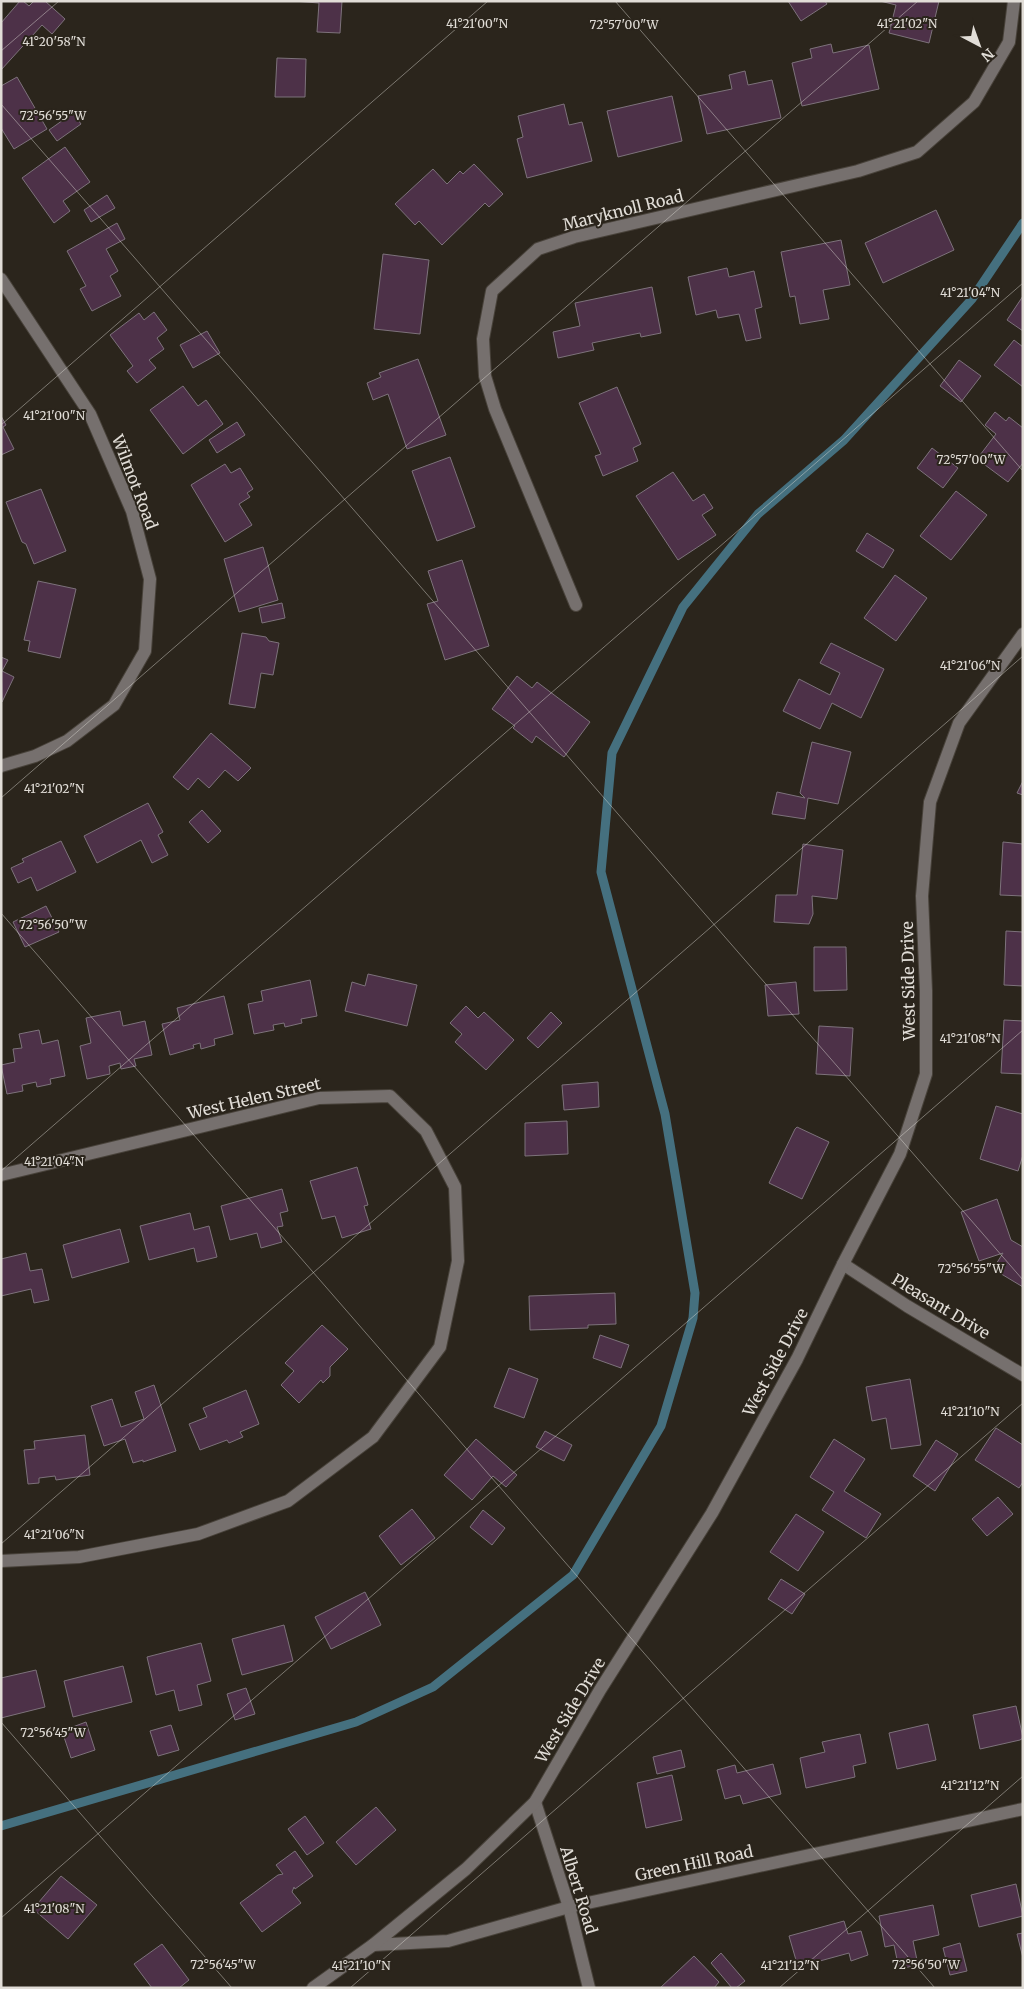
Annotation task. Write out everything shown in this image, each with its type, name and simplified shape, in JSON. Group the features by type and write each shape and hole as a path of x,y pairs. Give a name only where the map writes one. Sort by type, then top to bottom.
{"street":[{"name":"Maryknoll Road","path":"576,605 495,409 485,376 483,339 492,291 538,249 574,237 858,171 917,152 974,102 1010,42 1014,1"},
{"name":"Wilmot Road","path":"1,280 90,414 132,510 150,579 145,651 114,705 67,741 35,756 1,766"},
{"name":"West Side Drive","path":"313,1988 373,1945 466,1869 534,1802 600,1690 712,1513 797,1358 900,1154 926,1074 926,991 922,896 930,802 959,723 1023,634"},
{"name":"West Helen Street","path":"1,1175 319,1098 390,1096 426,1131 455,1187 458,1261 440,1346 373,1437 288,1501 198,1534 79,1557 1,1561"},
{"name":"Pleasant Drive","path":"843,1264 907,1306 1023,1375"},
{"name":"Albert Road","path":"534,1802 569,1907 588,1988"},
{"name":"Green Hill Road","path":"373,1945 448,1941 569,1907 1023,1809"}],"building":[{"path":"20,1 29,6 34,1 45,1 65,19 52,34 42,25 1,70 1,23"},
{"path":"293,1 342,1 340,33 317,32 319,3"},
{"path":"788,1 825,1 827,4 801,21"},
{"path":"880,1 939,1 929,43 889,33 896,5"},
{"path":"831,44 833,53 869,45 879,89 802,106 792,63 812,58 810,49"},
{"path":"277,58 306,59 305,97 275,97"},
{"path":"745,71 748,85 772,80 781,118 707,134 698,96 732,89 729,75"},
{"path":"17,77 47,129 14,149 1,128 1,86"},
{"path":"672,96 682,141 618,157 607,111"},
{"path":"564,104 569,125 582,122 592,161 527,178 517,139 523,137 518,116"},
{"path":"73,113 81,124 57,141 49,130"},
{"path":"65,147 90,182 63,201 70,211 54,223 22,178"},
{"path":"474,164 503,194 489,207 485,203 442,245 419,221 415,225 395,204 433,169 447,184 460,171 463,174"},
{"path":"107,195 115,208 91,222 84,210"},
{"path":"936,210 954,250 883,283 865,243"},
{"path":"117,223 125,239 106,249 118,271 110,276 121,296 92,311 80,289 86,286 67,251"},
{"path":"841,240 850,285 823,290 829,319 800,324 795,296 790,297 781,252"},
{"path":"383,254 429,260 420,334 374,329"},
{"path":"727,268 729,277 754,271 762,307 755,309 761,338 746,341 739,314 718,318 716,310 696,315 688,277"},
{"path":"652,287 661,333 641,337 640,333 592,343 594,350 558,358 553,332 580,326 575,303"},
{"path":"1023,296 1023,331 1007,320"},
{"path":"154,312 167,330 157,338 164,349 149,360 156,368 137,383 127,371 133,366 110,335 139,313 144,320"},
{"path":"207,331 220,353 193,368 180,345"},
{"path":"1014,340 1023,347 1023,387 994,365"},
{"path":"418,359 446,435 407,449 388,394 373,400 367,383 381,377 379,373"},
{"path":"959,360 981,376 961,402 940,386"},
{"path":"183,386 198,406 206,400 223,424 183,454 150,410"},
{"path":"617,387 641,444 633,448 638,461 603,476 595,456 601,454 579,403"},
{"path":"995,412 1006,421 1009,417 1023,428 1023,463 1008,482 977,459 996,434 985,425"},
{"path":"1,416 6,425 3,427 14,449 1,455"},
{"path":"237,422 245,435 217,453 209,440"},
{"path":"932,448 958,468 943,488 917,468"},
{"path":"450,457 475,527 437,541 412,471"},
{"path":"225,464 231,473 240,468 253,489 247,493 250,497 239,504 252,525 225,542 191,485"},
{"path":"673,472 693,501 704,494 713,508 702,515 716,535 678,560 636,496"},
{"path":"41,489 66,551 34,564 26,544 22,542 6,502"},
{"path":"956,491 987,515 951,560 920,536"},
{"path":"867,533 894,550 883,568 856,551"},
{"path":"263,547 278,600 239,612 224,559"},
{"path":"462,560 489,646 445,660 427,604 438,601 428,571"},
{"path":"895,575 927,598 896,641 864,618"},
{"path":"38,581 76,589 60,658 28,651 30,641 24,640"},
{"path":"282,603 285,618 262,623 259,608"},
{"path":"242,633 266,637 269,641 279,643 273,675 261,673 255,708 229,704"},
{"path":"831,643 884,669 861,718 832,703 820,729 783,711 799,679 830,695 840,673 820,663"},
{"path":"1,657 8,660 2,671 14,677 2,702"},
{"path":"517,676 532,688 537,682 590,722 564,757 536,736 532,743 513,728 515,726 492,709"},
{"path":"211,733 251,768 238,781 225,770 209,788 198,778 188,790 173,777"},
{"path":"812,742 851,752 838,804 808,798 805,819 772,814 777,792 805,798 800,793"},
{"path":"1023,781 1023,795 1017,793"},
{"path":"148,803 163,832 158,835 168,855 152,863 141,840 97,863 84,836"},
{"path":"202,810 221,831 208,843 189,822"},
{"path":"61,841 76,872 37,891 31,877 18,883 11,868 24,862 22,859"},
{"path":"1003,842 1023,844 1023,896 1000,895"},
{"path":"803,844 843,850 837,899 812,896 813,914 809,924 774,922 776,895 797,895"},
{"path":"46,906 59,932 25,947 13,922"},
{"path":"1006,931 1023,932 1023,986 1004,985"},
{"path":"814,947 846,947 847,990 814,991"},
{"path":"368,974 417,985 407,1026 345,1011 352,982 365,986"},
{"path":"310,980 317,1016 301,1019 302,1023 285,1027 284,1023 273,1025 274,1030 254,1034 248,1004 263,1001 261,991"},
{"path":"796,982 799,1014 768,1016 765,985"},
{"path":"224,996 233,1034 214,1039 215,1045 201,1049 200,1043 193,1045 194,1048 170,1055 162,1024 180,1020 177,1008"},
{"path":"466,1006 478,1018 484,1012 514,1040 486,1070 455,1042 462,1034 450,1023"},
{"path":"120,1011 123,1026 145,1021 152,1055 134,1059 136,1066 121,1069 120,1063 109,1066 110,1074 87,1079 80,1046 91,1043 86,1018"},
{"path":"551,1012 562,1023 538,1048 527,1038"},
{"path":"1004,1020 1023,1021 1023,1074 1001,1073"},
{"path":"819,1026 853,1028 850,1076 816,1074"},
{"path":"39,1030 42,1044 58,1040 65,1076 50,1079 51,1084 37,1087 36,1082 22,1085 23,1091 7,1094 1,1065 15,1062 13,1049 22,1048 19,1034"},
{"path":"598,1082 599,1107 564,1110 562,1085"},
{"path":"996,1106 1023,1114 1023,1155 1018,1171 980,1159"},
{"path":"567,1121 568,1154 525,1156 525,1123"},
{"path":"797,1127 829,1142 802,1199 769,1183"},
{"path":"357,1167 368,1205 364,1206 371,1229 342,1238 335,1216 322,1219 310,1181"},
{"path":"282,1189 288,1211 280,1213 283,1226 277,1227 282,1242 261,1248 257,1233 230,1240 221,1206"},
{"path":"997,1199 1011,1240 1023,1247 1023,1287 993,1269 1003,1253 979,1261 961,1212"},
{"path":"190,1213 194,1230 209,1226 217,1257 197,1262 194,1248 149,1260 140,1226"},
{"path":"120,1229 129,1262 72,1278 63,1245"},
{"path":"26,1253 30,1271 42,1269 49,1300 34,1303 31,1289 1,1296 1,1259"},
{"path":"615,1293 616,1324 588,1325 588,1328 530,1330 529,1296"},
{"path":"322,1325 348,1349 330,1367 330,1376 323,1383 321,1380 299,1403 281,1385 294,1371 285,1363"},
{"path":"600,1335 629,1345 621,1368 593,1358"},
{"path":"509,1368 538,1379 524,1418 494,1407"},
{"path":"910,1379 921,1445 891,1449 886,1418 872,1421 866,1387"},
{"path":"154,1385 176,1451 143,1462 143,1460 133,1463 125,1439 104,1446 91,1406 112,1399 121,1427 144,1419 135,1392"},
{"path":"246,1390 259,1424 240,1432 243,1437 229,1443 227,1440 200,1450 189,1424 207,1417 203,1408"},
{"path":"996,1428 1023,1445 1023,1482 1019,1488 975,1460"},
{"path":"545,1431 572,1445 564,1461 536,1447"},
{"path":"85,1435 90,1475 56,1480 55,1476 39,1478 39,1483 28,1484 24,1450 35,1449 34,1441"},
{"path":"476,1439 517,1475 506,1487 493,1476 472,1500 444,1475"},
{"path":"834,1439 865,1459 844,1491 881,1514 866,1538 822,1510 834,1492 810,1477"},
{"path":"936,1440 958,1454 935,1491 913,1476"},
{"path":"998,1497 1013,1514 987,1536 972,1519"},
{"path":"412,1509 435,1538 401,1565 379,1536"},
{"path":"483,1510 505,1528 492,1545 470,1527"},
{"path":"796,1514 824,1532 798,1571 770,1552"},
{"path":"781,1579 805,1594 792,1614 768,1599"},
{"path":"365,1592 381,1625 331,1649 315,1617"},
{"path":"284,1625 293,1661 242,1675 232,1639"},
{"path":"201,1643 211,1681 197,1685 202,1705 179,1711 174,1690 156,1695 147,1657"},
{"path":"123,1666 132,1702 73,1717 64,1681"},
{"path":"36,1670 45,1707 1,1718 1,1678"},
{"path":"246,1688 255,1714 235,1720 227,1694"},
{"path":"1016,1706 1023,1738 980,1749 973,1715"},
{"path":"86,1722 95,1750 71,1758 62,1731"},
{"path":"928,1724 936,1760 897,1769 889,1733"},
{"path":"171,1725 179,1750 158,1756 150,1731"},
{"path":"860,1734 866,1763 853,1766 855,1777 806,1788 800,1758 825,1752 822,1742"},
{"path":"681,1750 685,1767 657,1774 653,1757"},
{"path":"773,1764 781,1794 743,1804 740,1795 725,1799 717,1770 735,1765 737,1773"},
{"path":"672,1775 682,1820 646,1828 637,1783"},
{"path":"376,1807 396,1830 356,1865 336,1842"},
{"path":"305,1816 324,1843 307,1855 288,1829"},
{"path":"295,1851 313,1876 295,1889 294,1887 292,1892 301,1903 262,1932 240,1903 278,1875 283,1874 276,1865"},
{"path":"61,1876 97,1905 68,1939 33,1909"},
{"path":"1016,1884 1023,1916 979,1927 971,1895"},
{"path":"933,1905 939,1935 913,1941 918,1965 899,1969 894,1945 885,1947 879,1916"},
{"path":"844,1921 848,1934 861,1931 868,1955 851,1961 849,1953 798,1967 789,1936"},
{"path":"1023,1933 1023,1958 1017,1934"},
{"path":"960,1943 967,1971 950,1975 943,1948"},
{"path":"162,1944 189,1980 179,1988 152,1988 134,1964"},
{"path":"721,1953 745,1981 736,1988 732,1988 711,1963"},
{"path":"694,1956 719,1982 714,1988 660,1988"}],"waterway":[{"path":"1,1826 356,1722 433,1687 573,1575 661,1426 693,1318 695,1293 665,1114 601,872 612,753 683,607 758,514 844,440 972,299 1023,223"}]}
